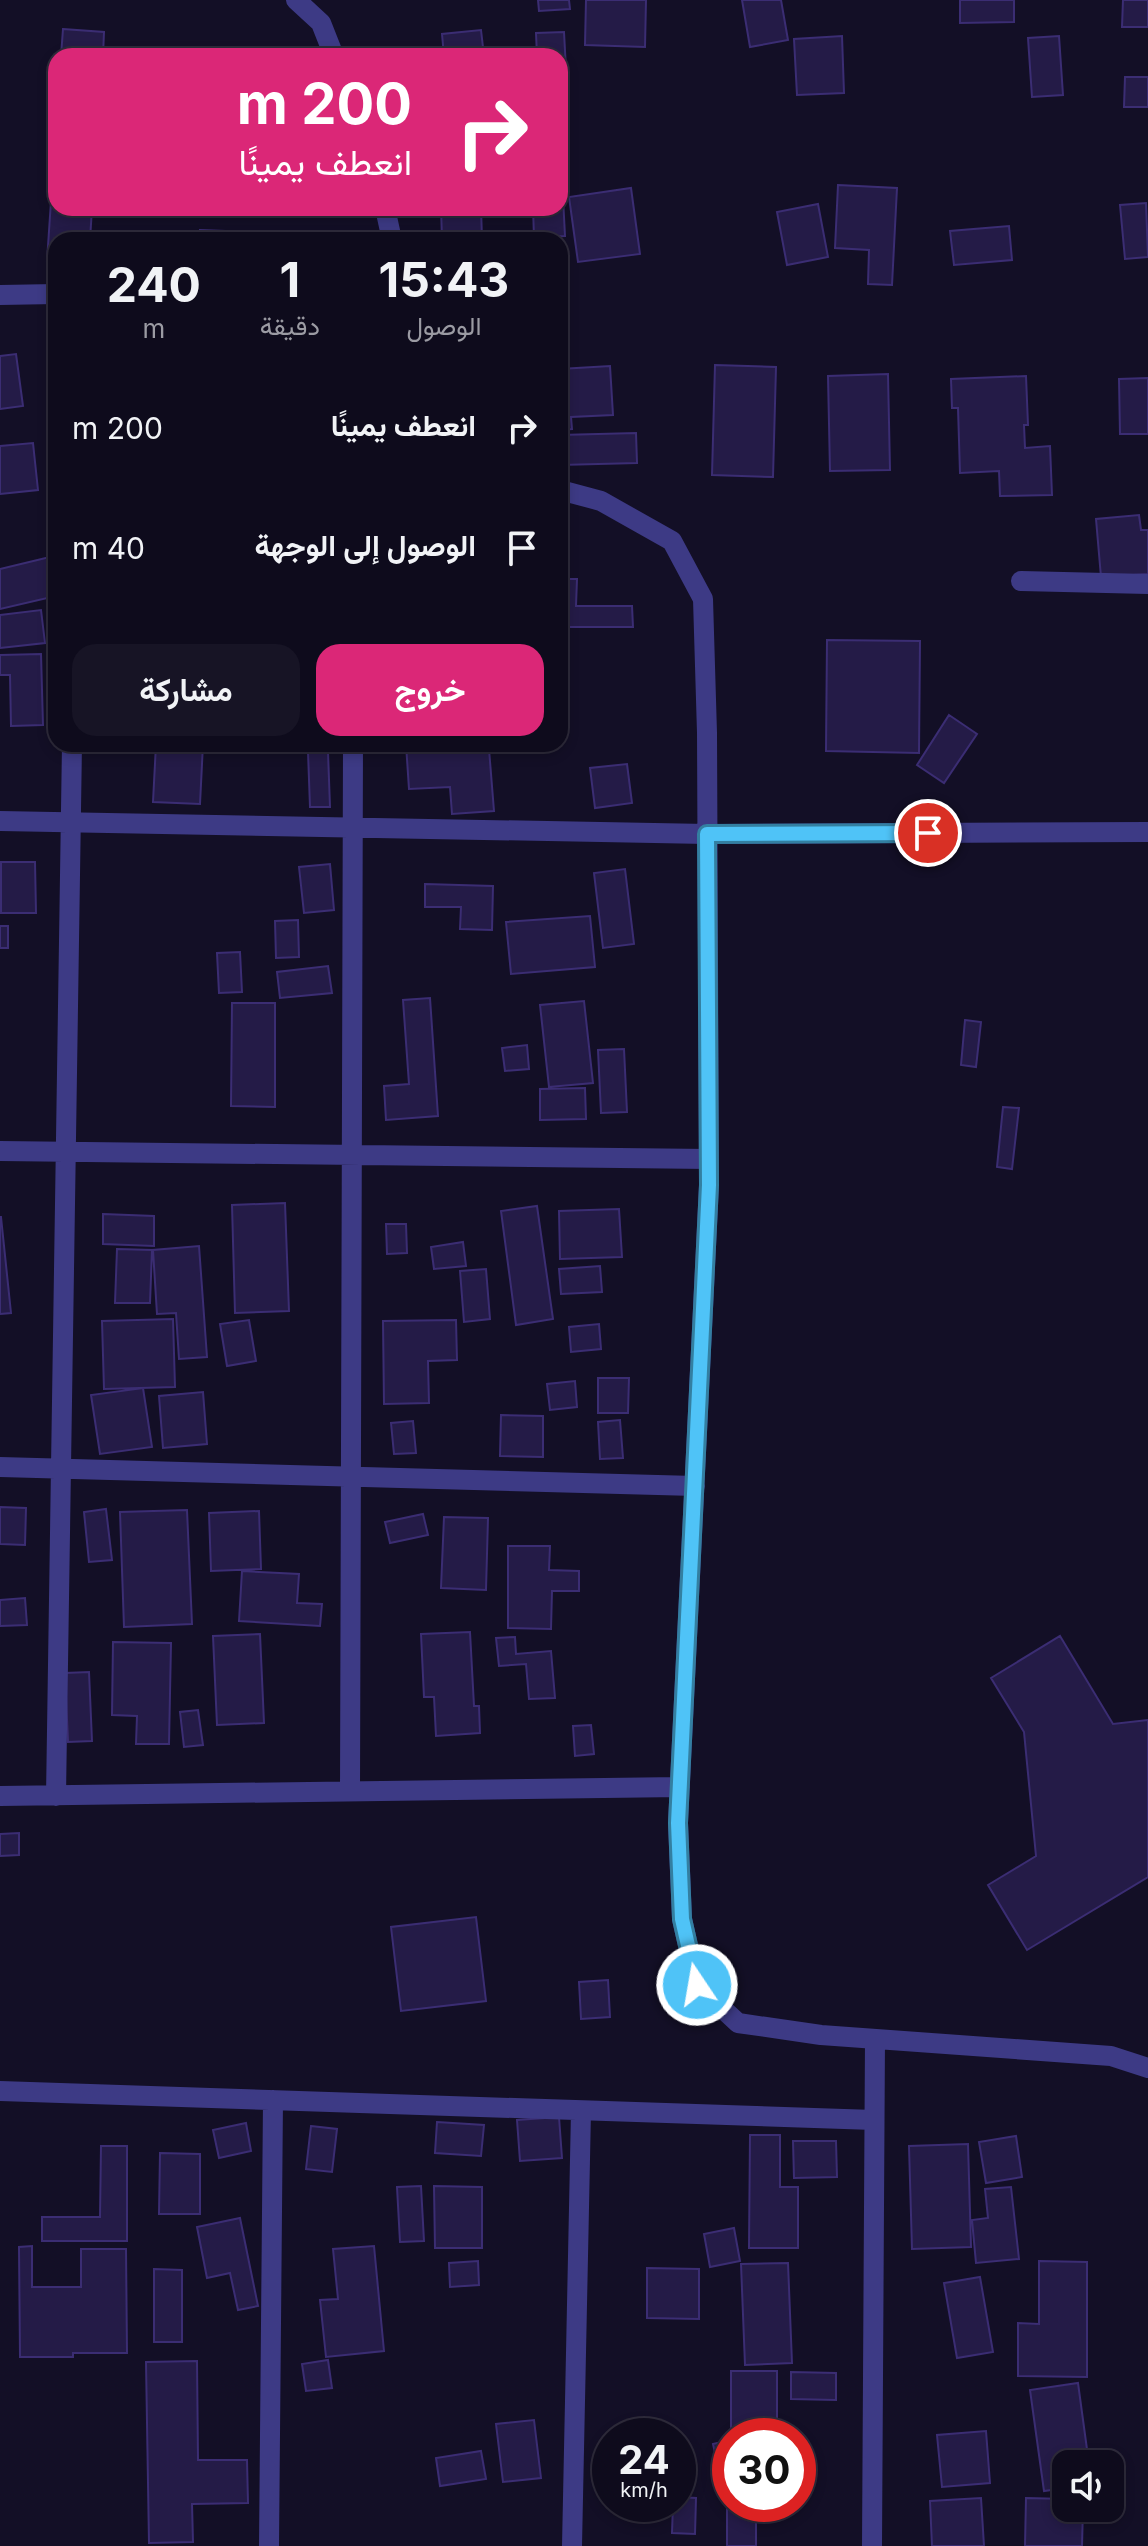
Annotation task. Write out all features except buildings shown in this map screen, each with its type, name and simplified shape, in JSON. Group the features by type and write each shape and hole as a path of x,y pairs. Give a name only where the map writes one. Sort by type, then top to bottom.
{"street":[{"path":"296,0 321,23 331,48"},
{"path":"0,295 48,294"},
{"path":"568,492 601,501 672,541 703,599 709,1159 678,1823 682,1919 697,1985 738,2023 821,2035 1111,2056 1148,2068"},
{"path":"1021,581 1148,584"},
{"path":"56,1796 72,752"},
{"path":"350,1791 353,752"},
{"path":"0,821 707,834 1148,832"},
{"path":"0,1151 709,1159"},
{"path":"0,1467 695,1486"},
{"path":"0,1796 680,1787"},
{"path":"872,2546 875,2039"},
{"path":"0,2091 874,2120"},
{"path":"269,2546 273,2100"},
{"path":"572,2546 581,2111"}],"route":[{"path":"697,1985 682,1919 678,1823 709,1185 707,834 928,833"}]}
